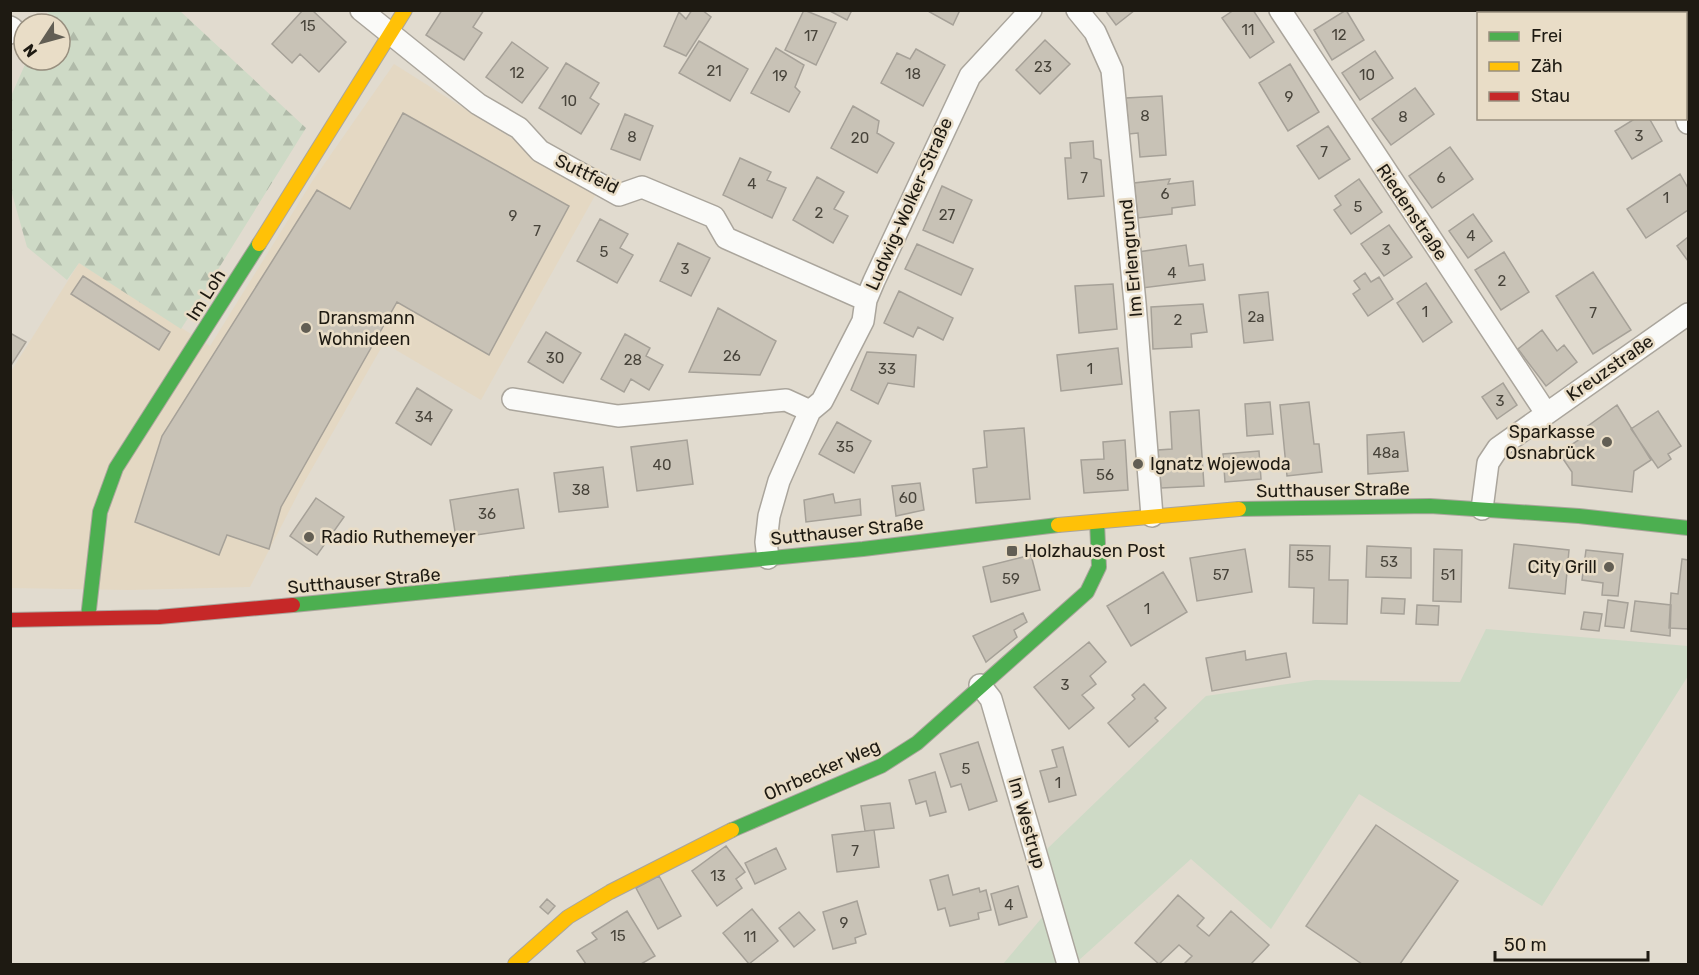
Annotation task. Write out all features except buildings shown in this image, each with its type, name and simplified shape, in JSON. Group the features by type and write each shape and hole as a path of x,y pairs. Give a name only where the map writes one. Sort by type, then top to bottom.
{"street":[{"name":"Suttfeld","path":"361,10 389,35 478,104 519,128 540,151 619,195 642,187 714,217 726,238 866,300"},
{"name":"Im Loh","path":"88,618 100,512 116,468 170,387 405,10"},
{"name":"Ludwig-Wolker-Straße","path":"768,558 766,542 771,507 779,481 810,411 822,401 863,321 866,300 970,76 1030,10"},
{"name":"Im Erlengrund","path":"1077,10 1095,32 1112,70 1152,516"},
{"name":"Riedenstraße","path":"1280,10 1546,412"},
{"path":"10,27 13,29 10,33"},
{"name":"Kreuzstraße","path":"1482,509 1484,477 1498,448 1546,412 1689,314"},
{"path":"513,399 618,416 786,400 810,411"},
{"name":"Sutthauser Straße","path":"10,620 159,617 420,594 1234,509 1341,506 1482,509 1689,528"},
{"name":"Ohrbecker Weg","path":"515,964 568,917 610,892 723,834 881,766 917,743 1087,592 1096,579 1101,561 1097,522"},
{"name":"Im Westrup","path":"980,685 991,699 1068,964"}],"shaded area":[{"path":"394,64 597,192 481,400 384,343 302,486 250,587 129,590 11,588 10,373 79,263 210,346 313,180"}],"green space":[{"path":"180,11 306,128 181,329 79,263 67,280 27,247 11,190 11,96 22,72 72,72 72,12 49,12"},
{"path":"1486,629 1688,646 1688,676 1542,906 1359,794 1271,929 1191,859 1078,961 1047,849 1206,696 1315,680 1460,682"},
{"path":"1045,914 1056,964 1003,964"}],"traffic: fast":[{"path":"88,618 100,512 116,468 259,244"},
{"path":"1239,509 1430,506 1579,516 1688,528"},
{"path":"732,830 881,766 917,743 1087,592 1099,567 1097,522"},
{"path":"293,605 863,549 1058,525"}],"traffic: slow":[{"path":"259,244 405,10"},
{"path":"1058,525 1239,509"},
{"path":"515,964 568,917 610,892 732,830"}],"traffic: jam":[{"path":"10,620 159,617 293,605"}],"place":[{"name":"Dransmann Wohnideen","path":"306,328"},
{"name":"Sparkasse Osnabrück","path":"1607,442"},
{"name":"Ignatz Wojewoda","path":"1138,464"},
{"name":"Radio Ruthemeyer","path":"309,537"},
{"name":"Holzhausen Post","path":"1012,551"},
{"name":"City Grill","path":"1609,567"}]}
